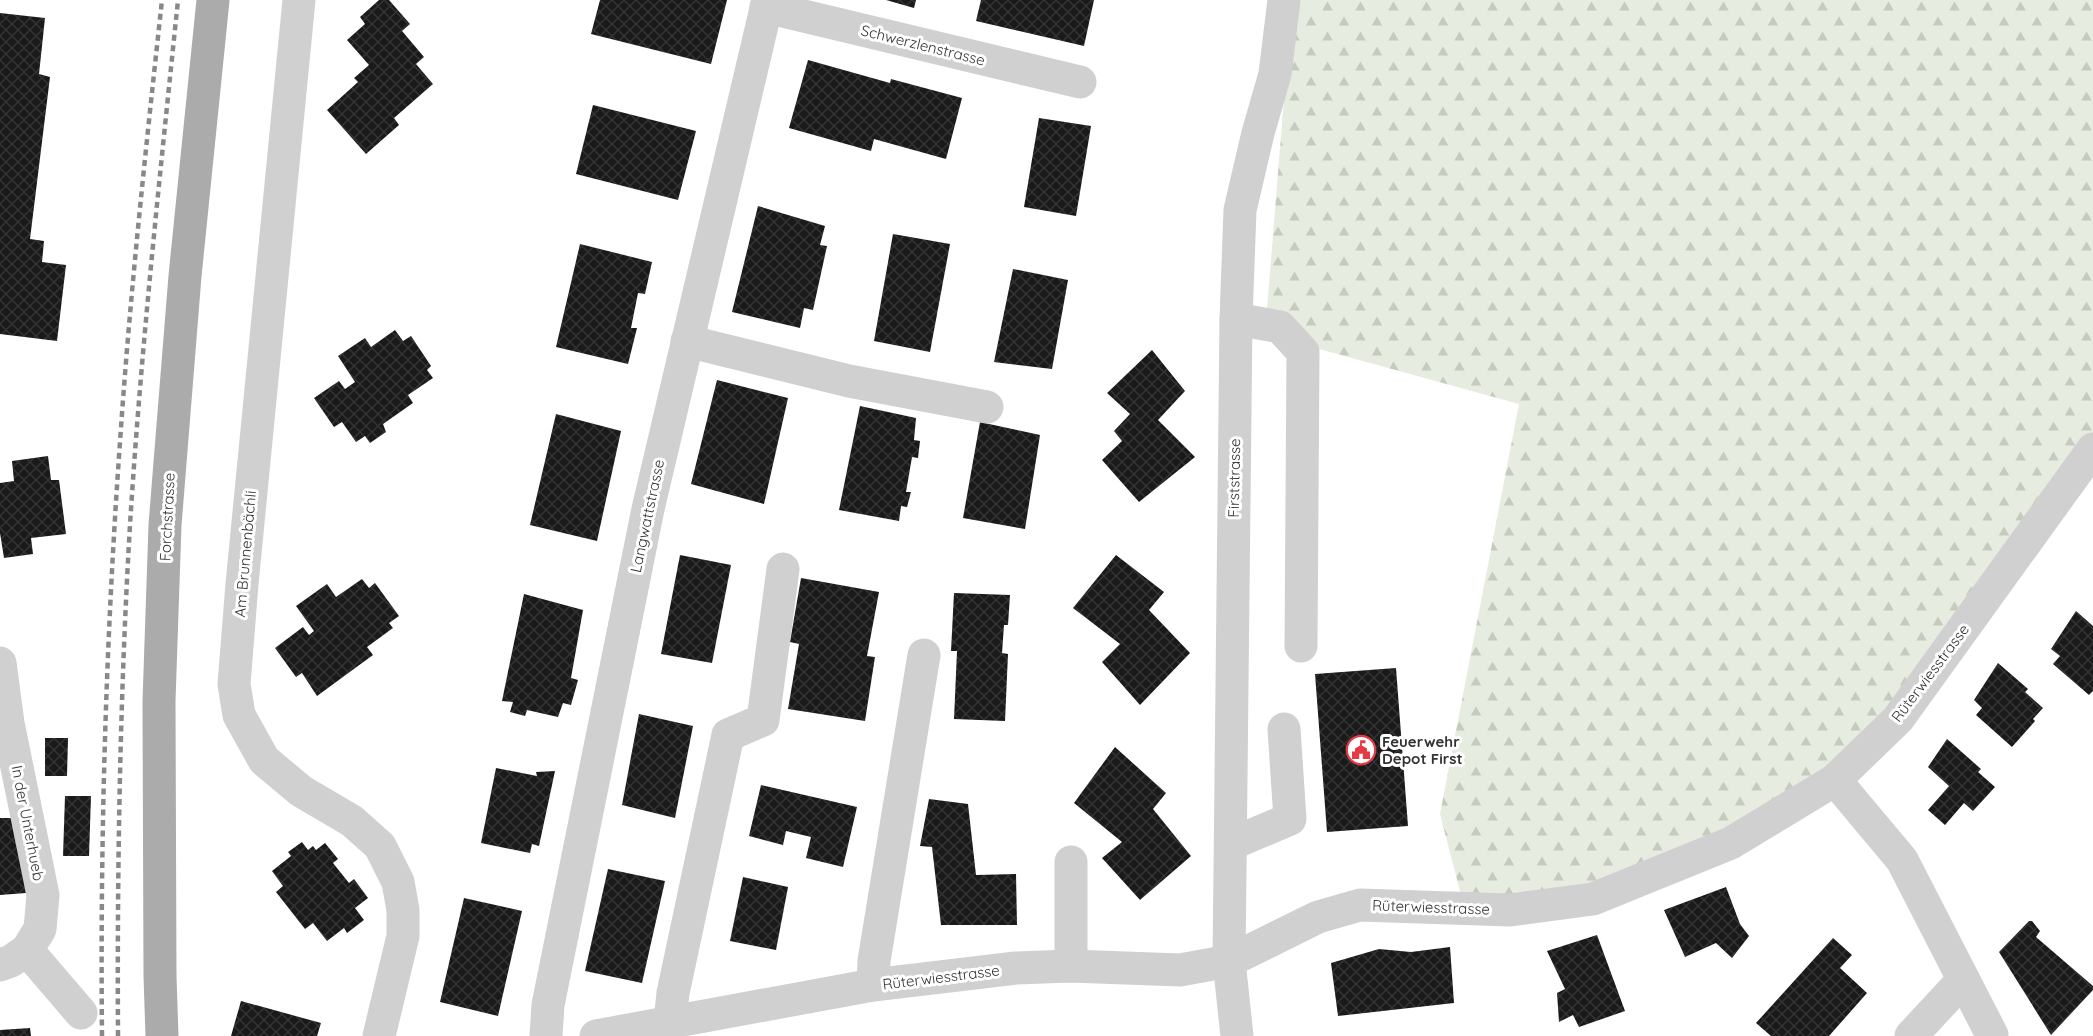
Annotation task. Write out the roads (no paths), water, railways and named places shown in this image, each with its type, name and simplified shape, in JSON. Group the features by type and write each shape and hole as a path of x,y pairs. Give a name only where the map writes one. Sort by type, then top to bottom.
{"main road":[{"name":"Forchstrasse","path":"162,1036 159,701 165,525 185,276 213,0"}],"street":[{"name":"Am Brunnenbächli","path":"299,0 234,684 239,715 264,760 301,791 352,821 380,846 398,882 403,910 403,936 379,1036"},
{"name":"Firststrasse","path":"1237,1036 1229,961 1236,319 1240,210 1275,74 1284,0"},
{"name":"Schwerzlenstrasse","path":"767,3 1080,82"},
{"name":"Langwattstrasse","path":"546,1036 548,1005 648,509 767,3"},
{"path":"1236,319 1280,327 1303,352 1301,646"},
{"path":"687,342 849,381 987,407"},
{"name":"Rüterwiesstrasse","path":"596,1036 670,1022 709,1026 873,985 1017,968 1071,966 1180,970 1229,961 1318,917 1360,905 1510,910 1593,899 1731,843 1834,780 1899,719 2093,449"},
{"path":"670,1022 673,993 728,735 763,720 783,569"},
{"path":"873,985 874,961 924,655"},
{"name":"In der Unterhueb","path":"0,663 8,723 43,895 39,929 14,957"},
{"path":"1230,844 1290,819 1284,729"},
{"path":"1834,780 1902,860 1992,1035"},
{"path":"1071,862 1071,966"},
{"path":"14,957 81,1012"},
{"path":"1911,1036 1962,980"}],"railway":[{"path":"102,1036 105,739 115,516 133,276 162,0"},
{"path":"118,1036 120,780 130,525 145,328 178,0"}],"place":[{"name":"Feuerwehr Depot First","path":"1361,750"}]}
